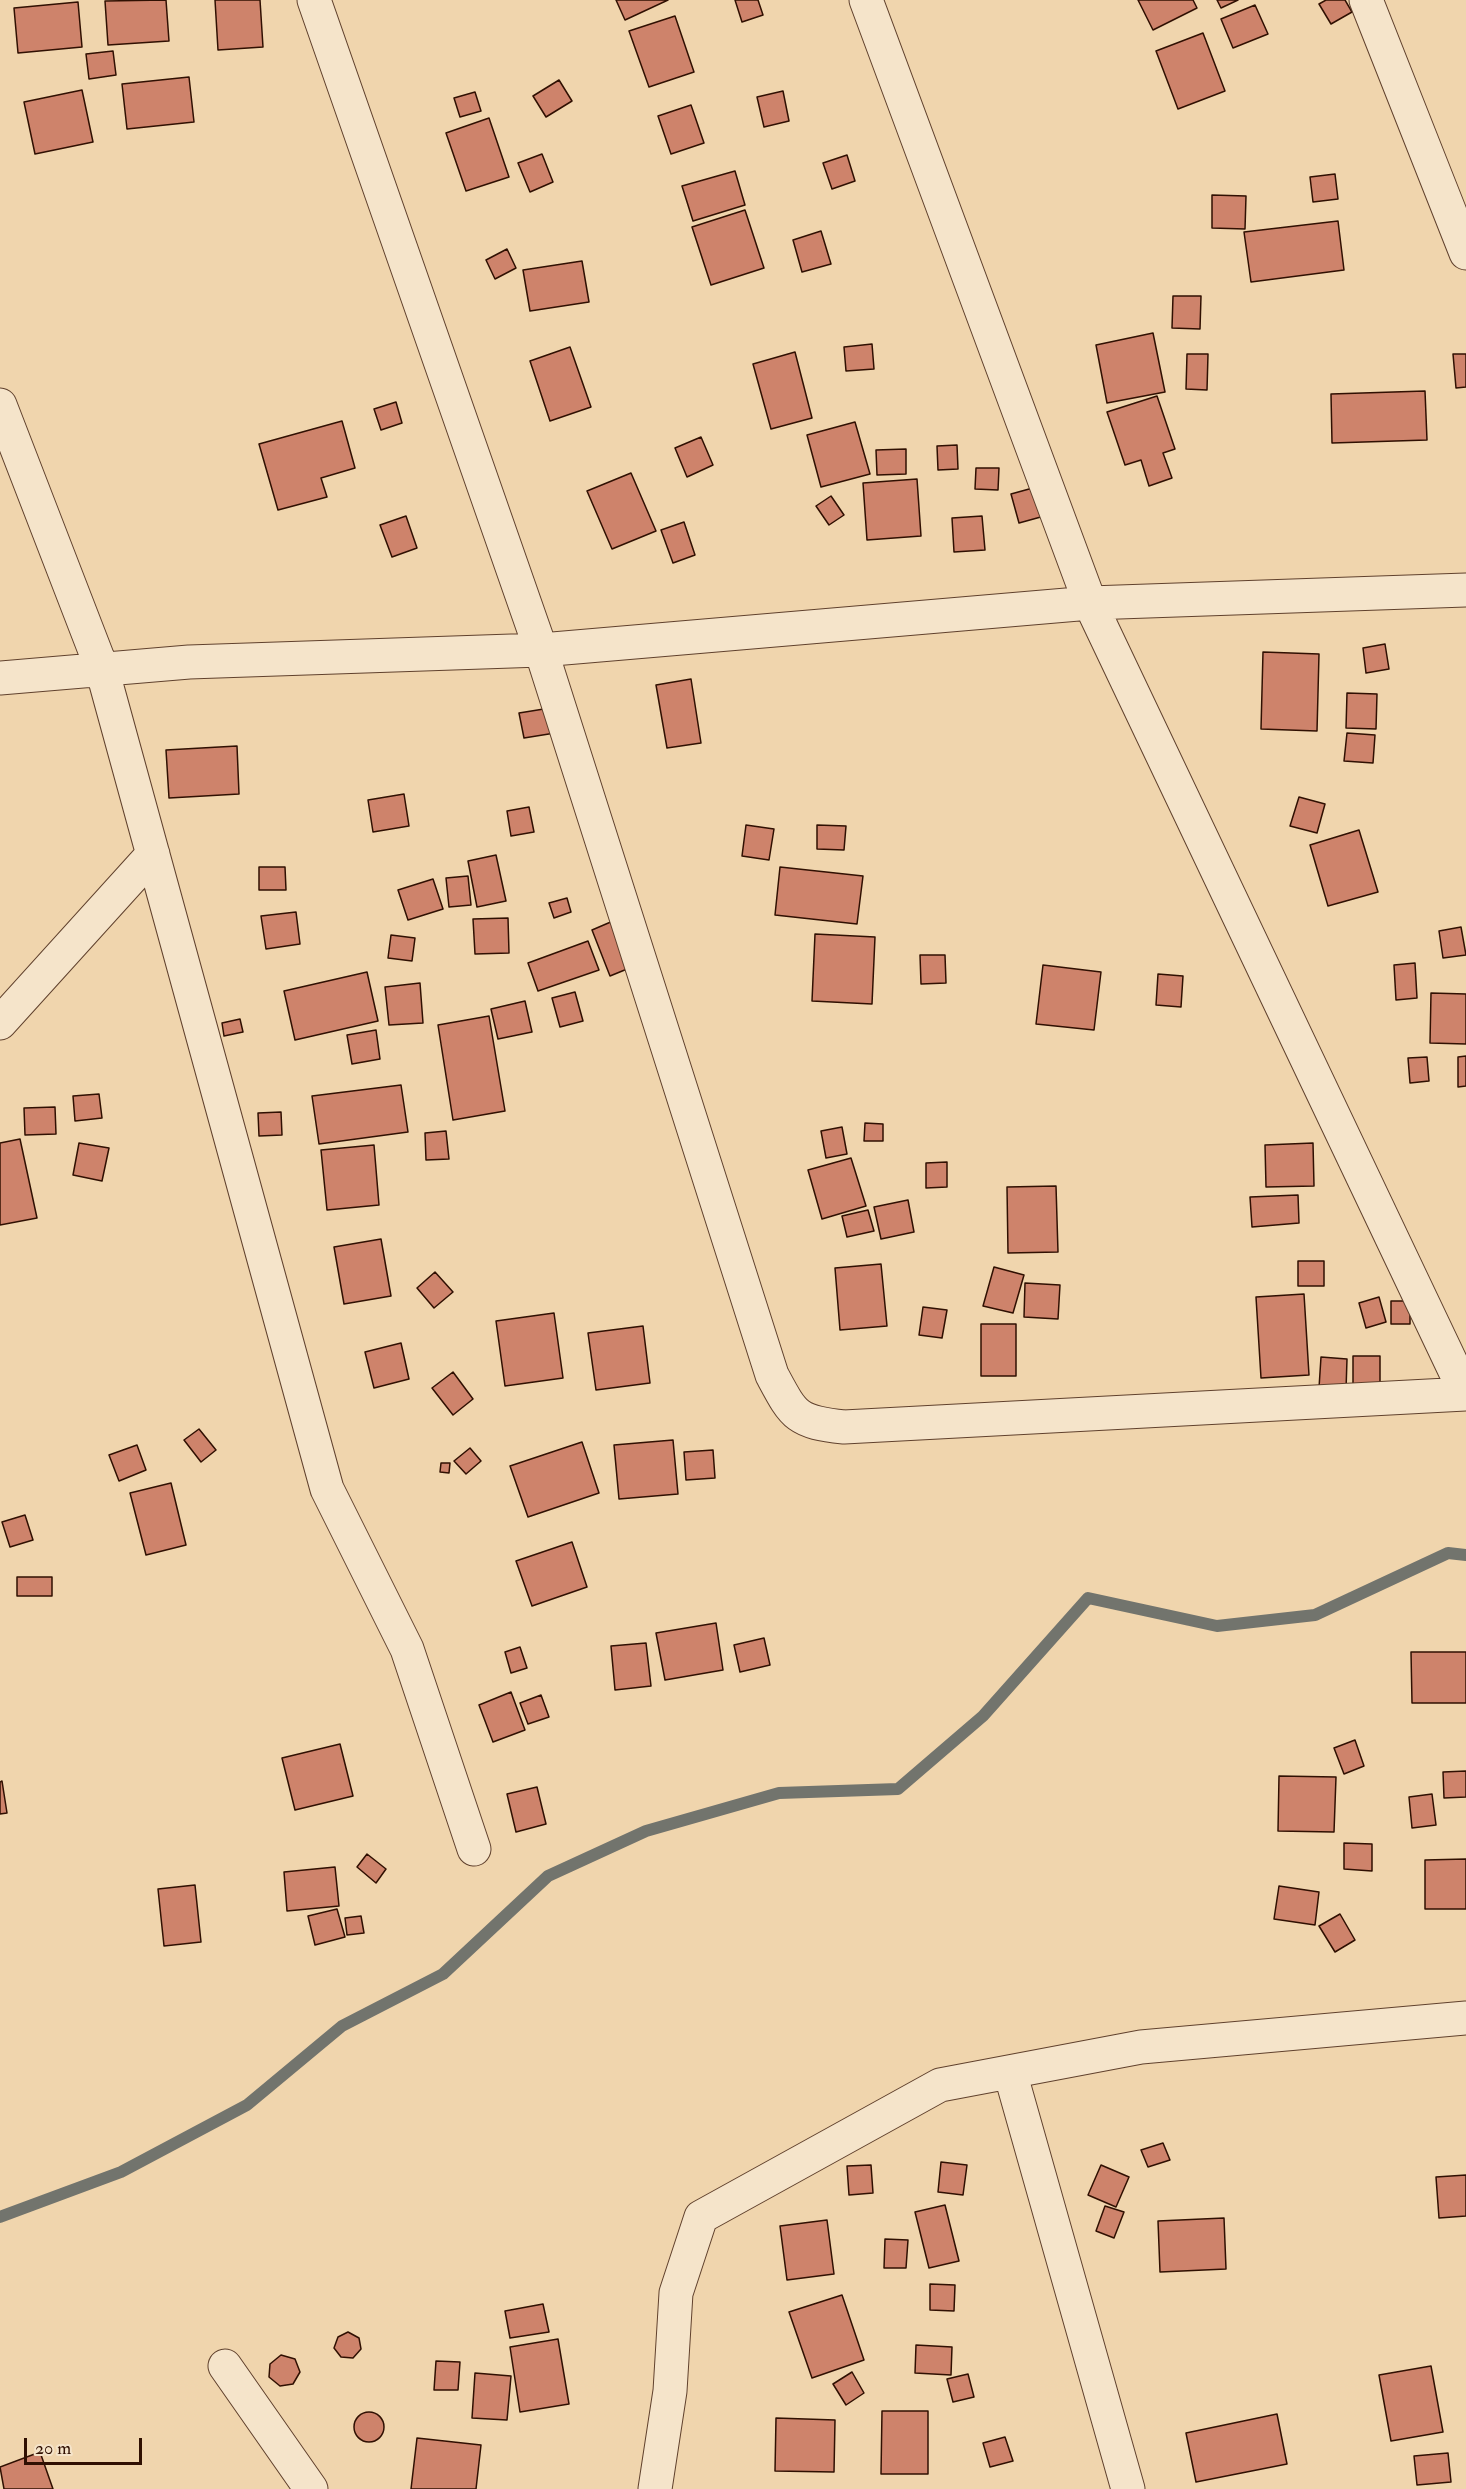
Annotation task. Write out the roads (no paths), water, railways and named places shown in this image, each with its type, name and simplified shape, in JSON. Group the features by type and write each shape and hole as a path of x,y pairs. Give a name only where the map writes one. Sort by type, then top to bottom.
{"street":[{"path":"314,0 541,650 772,1375 791,1410 812,1424 844,1427 1466,1394 1090,603 866,0"},
{"path":"1366,0 1466,253"},
{"path":"0,405 102,669 327,1489 407,1649 474,1849"},
{"path":"0,678 189,662 541,650 1090,603 1466,590"},
{"path":"0,1023 153,854"},
{"path":"655,2489 670,2391 676,2293 701,2217 940,2085 1141,2047 1466,2018"},
{"path":"1010,2072 1128,2489"},
{"path":"225,2366 311,2489"}],"waterway":[{"path":"0,2217 121,2172 247,2105 342,2026 443,1974 548,1876 646,1831 779,1793 898,1789 983,1716 1088,1598 1217,1626 1315,1615 1448,1553 1466,1555"}]}
